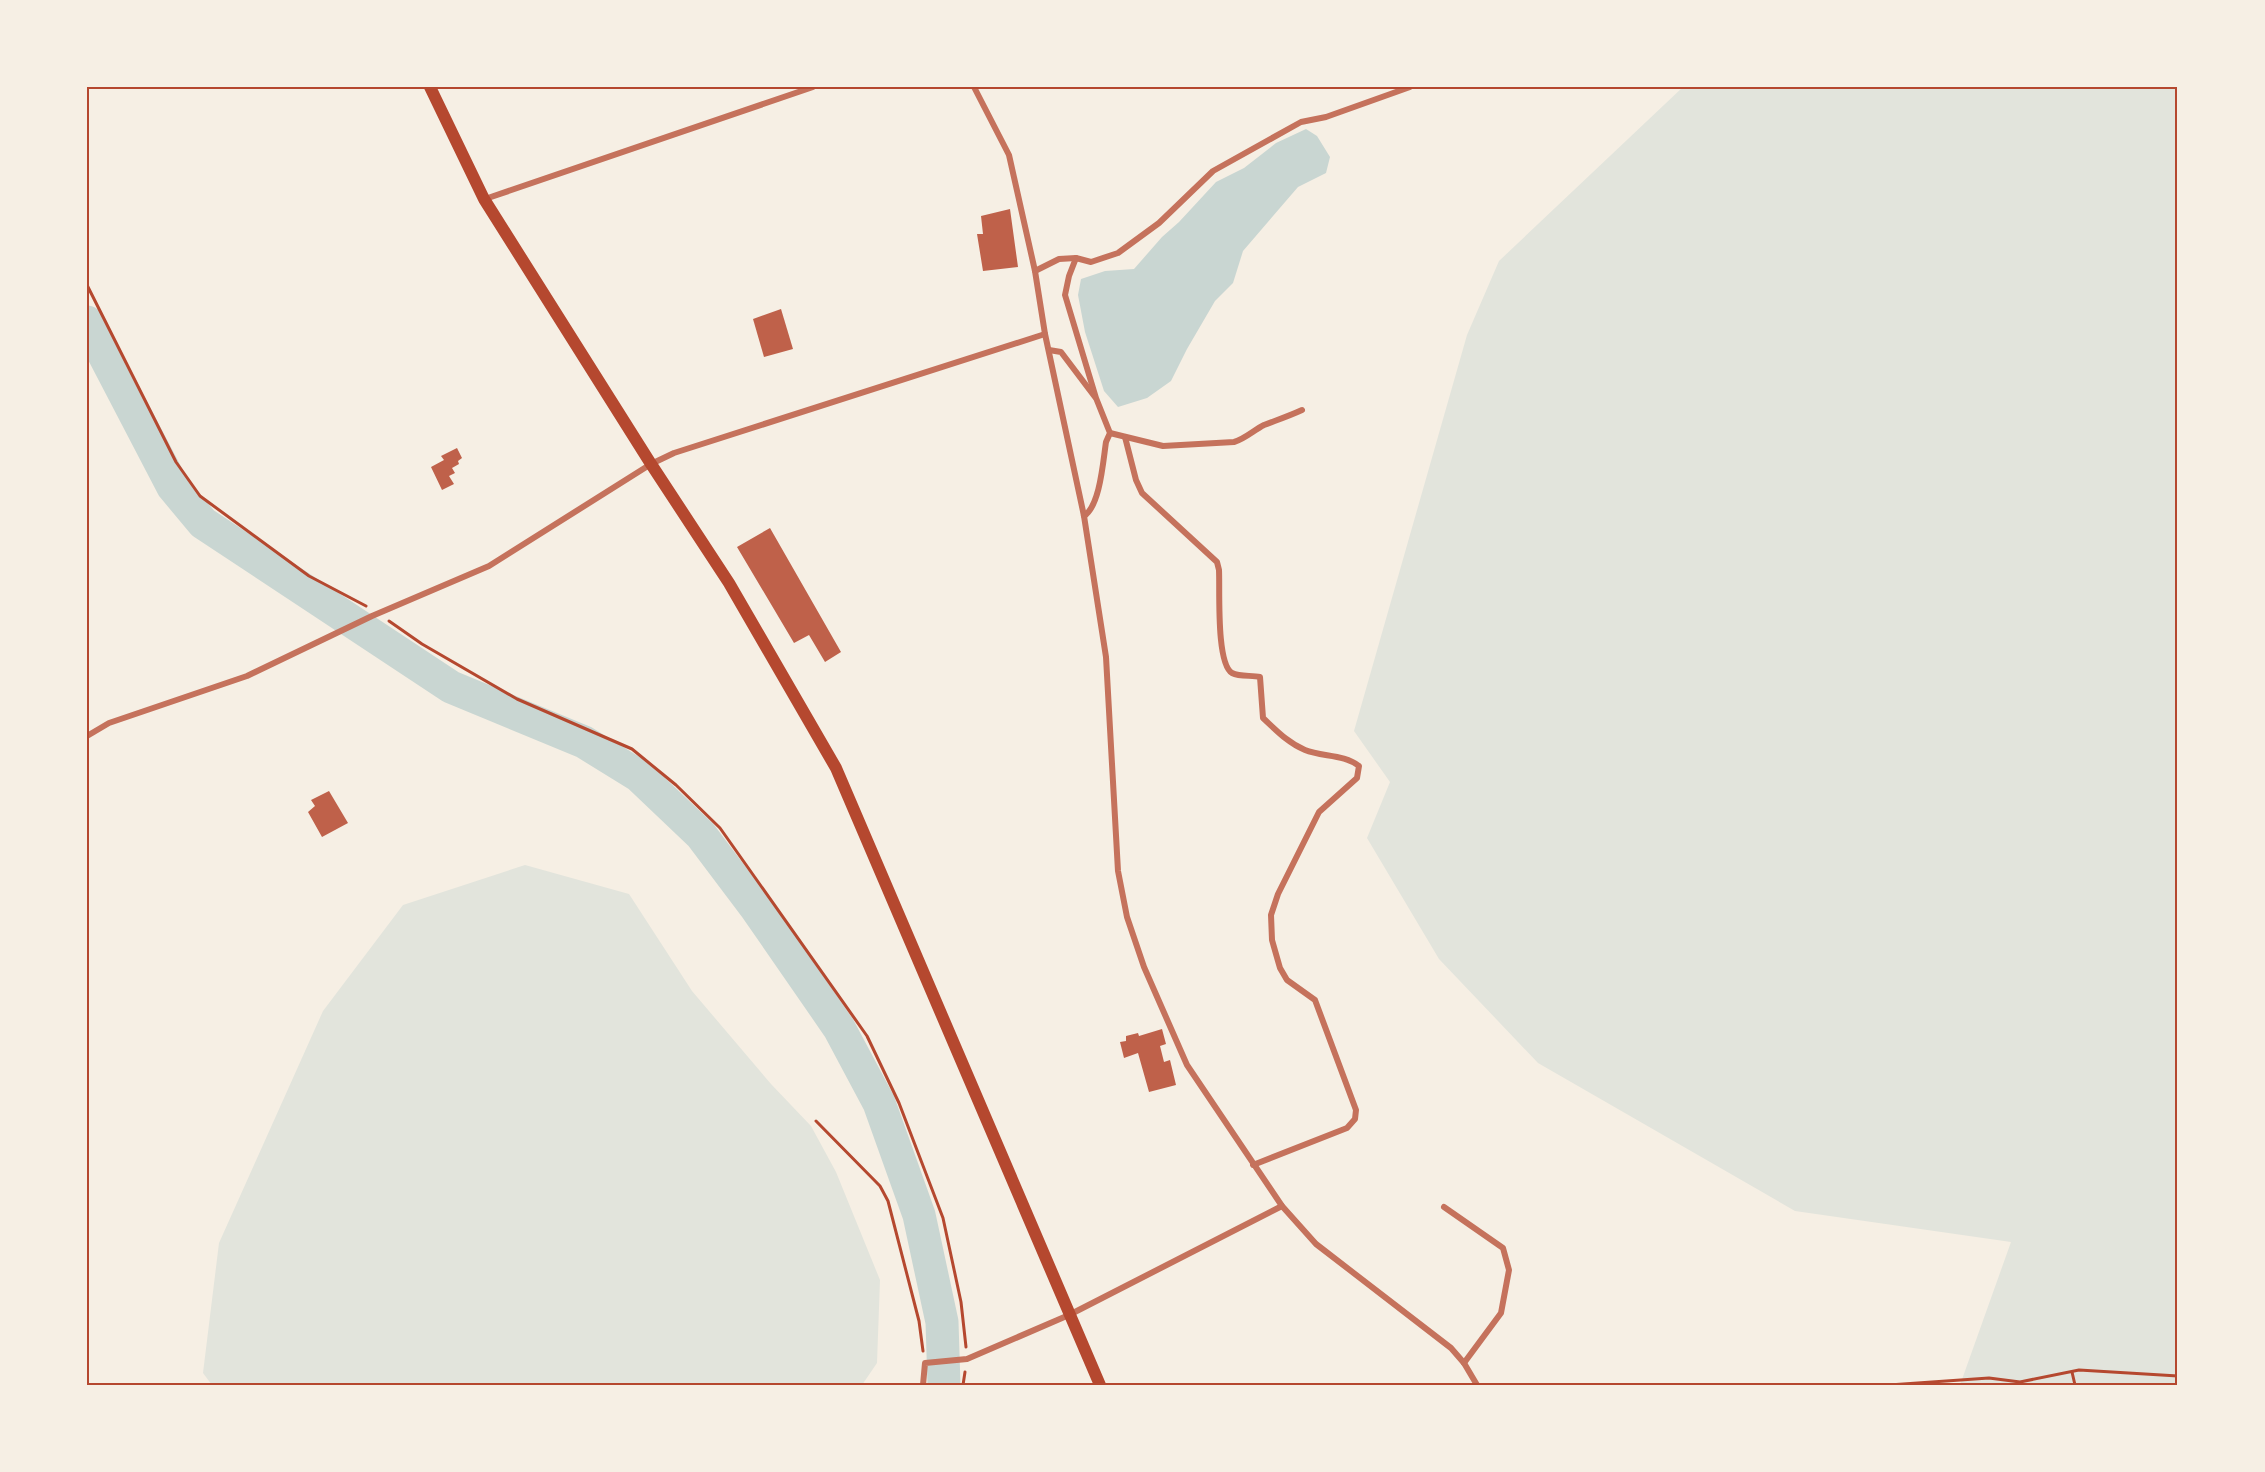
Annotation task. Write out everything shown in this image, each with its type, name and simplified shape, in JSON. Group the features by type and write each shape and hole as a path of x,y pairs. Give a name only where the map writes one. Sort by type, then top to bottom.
{"main road":[{"path":"430,87 484,199 729,583 836,768 1100,1385"}],"street":[{"path":"484,199 813,87"},
{"path":"974,87 1009,155 1035,271 1045,334 1084,516 1106,657 1118,871 1127,917 1144,967 1187,1065 1282,1206 1316,1244 1451,1348 1464,1363 1477,1385"},
{"path":"1035,271 1059,259 1076,258 1091,262 1118,253 1159,223 1213,171 1300,122 1326,117 1410,87"},
{"path":"1076,258 1065,295 1096,398 1110,433 1106,442 1095,504 1084,516"},
{"path":"87,736 109,723 247,676 372,616 489,566 651,464 674,453 1045,334"},
{"path":"1049,350 1061,352 1096,398"},
{"path":"1110,433 1163,446 1234,442 1266,424 1280,421 1302,410"},
{"path":"1125,437 1142,494 1217,562 1220,570 1221,639 1227,668 1233,674 1260,677 1263,718 1282,736 1305,750 1351,760 1359,766 1357,778 1319,812 1278,894 1271,915 1272,939 1280,968 1287,980 1315,1000 1356,1110 1355,1119 1347,1128 1253,1166"},
{"path":"923,1385 927,1363 964,1359 1069,1315 1282,1206"},
{"path":"1444,1207 1503,1248 1509,1270 1501,1313 1464,1363"}],"path":[{"path":"87,285 176,462 200,496 309,576 380,614 422,644 517,699 632,749 676,785 720,828 867,1036 899,1103 943,1218 961,1302 964,1359"},
{"path":"816,1121 880,1186 888,1201 919,1321 927,1363"},
{"path":"1889,1385 1989,1378 2020,1382 2073,1372 2178,1376"},
{"path":"2073,1372 2075,1385"}],"shaded area":[{"path":"1683,87 2178,87 2178,1385 1960,1385 2011,1242 1795,1211 1538,1063 1439,959 1367,838 1390,782 1354,731 1467,335 1499,261"},
{"path":"1306,129 1317,136 1330,157 1326,173 1298,187 1243,251 1233,283 1215,301 1171,381 1147,398 1118,407 1104,391 1085,332 1078,295 1081,279 1105,271 1134,269 1216,182 1244,168 1276,143"},
{"path":"525,865 629,894 692,991 771,1084 811,1126 836,1172 880,1280 877,1363 862,1385 212,1385 203,1373 219,1243 323,1011 403,905"}],"building":[{"path":"1010,209 1018,267 983,271 977,234 983,234 981,216"},
{"path":"781,309 793,349 764,357 753,319"},
{"path":"457,448 462,458 458,461 459,464 452,468 455,473 449,476 454,484 442,490 431,467 444,460 441,456"},
{"path":"770,528 841,652 825,662 809,635 794,643 737,547"},
{"path":"329,791 348,823 322,837 308,812 315,806 311,800"},
{"path":"1162,1029 1166,1044 1160,1046 1164,1062 1170,1060 1176,1085 1149,1092 1138,1053 1124,1058 1120,1042 1126,1041 1126,1036 1138,1033 1139,1036"}],"waterway":[{"path":"87,322 173,487 203,523 451,687 584,742 639,776 701,835 756,908 839,1028 879,1103 919,1215 942,1322 944,1385"}]}
